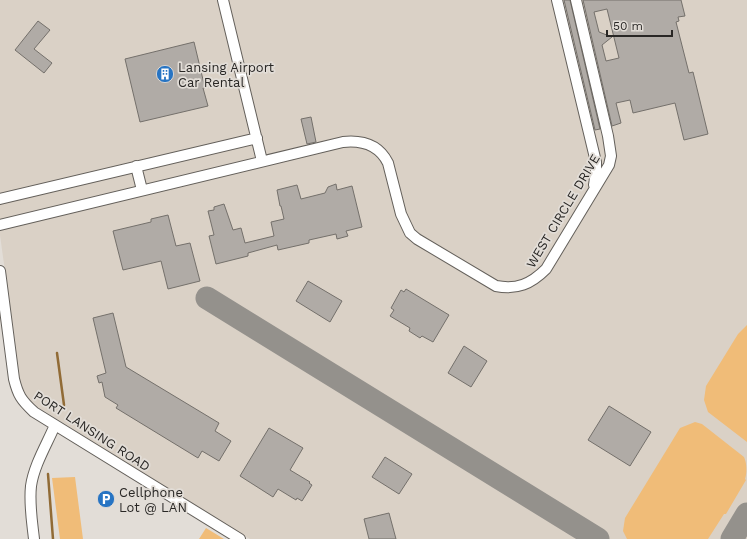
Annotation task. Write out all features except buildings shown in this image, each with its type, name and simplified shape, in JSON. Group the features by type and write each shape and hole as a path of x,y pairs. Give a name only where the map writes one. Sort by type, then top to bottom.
{"street":[{"path":"223,0 262,161"},
{"path":"557,0 596,162 593,189"},
{"name":"WEST CIRCLE DRIVE","path":"0,225 343,142 363,142 371,145 385,156 400,214 410,233 496,286 516,287 528,283 537,278 546,269 593,189 609,165 611,156 608,136 576,0"},
{"path":"0,199 257,138"},
{"path":"136,166 142,190"},
{"name":"PORT LANSING ROAD","path":"0,271 14,378 18,394 23,402 34,412 240,539"},
{"path":"34,539 30,505 31,484 36,466 55,425"}],"shaded area":[{"path":"0,0 747,0 747,539 250,539 34,405 24,394 20,381 0,235"},
{"path":"747,325 747,442 708,412 704,400 706,386 738,334"},
{"path":"695,422 702,424 744,457 746,465 746,480 726,514 724,514 708,539 627,539 623,531 625,518 680,428"},
{"path":"75,477 83,539 60,539 52,478"},
{"path":"206,528 224,539 199,539"}],"waterway":[{"path":"57,353 64,405 59,412"},
{"path":"48,474 53,539"}],"taxiway":[{"path":"207,298 598,539"},
{"path":"732,539 747,514"}],"place":[{"name":"Lansing Airport Car Rental","path":"165,74"},
{"name":"Cellphone Lot @ LAN","path":"106,499"}]}
